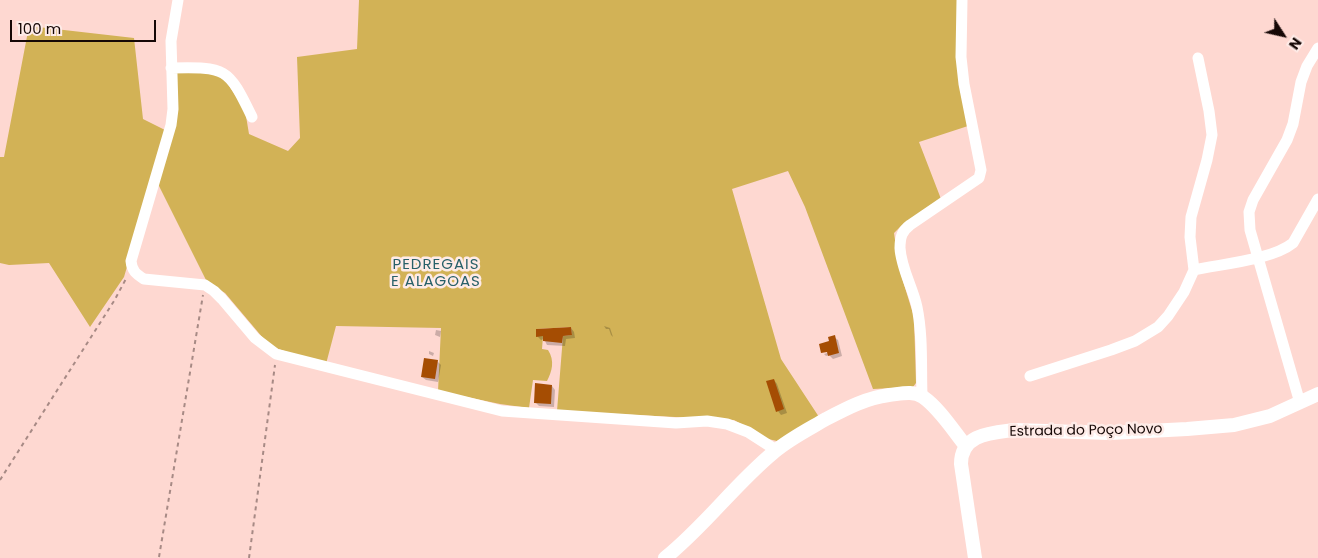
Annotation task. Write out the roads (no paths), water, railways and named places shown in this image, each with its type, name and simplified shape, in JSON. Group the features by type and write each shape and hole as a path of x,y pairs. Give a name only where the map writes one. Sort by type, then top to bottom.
{"street":[{"path":"178,0 172,41 173,110 171,125 132,260 132,268 136,274 144,279 205,286 214,290 255,338 276,354 502,411 666,422 727,424 748,432 776,450"},
{"path":"922,396 920,331 917,307 900,250 901,235 910,224 979,178 981,170 964,84 961,57 962,0"},
{"path":"1300,403 1250,230 1250,212 1253,200 1287,140 1293,124 1301,82 1318,48"},
{"path":"1030,376 1111,350 1135,340 1158,327 1184,292 1194,270 1190,237 1191,217 1212,135 1198,58"},
{"path":"171,68 206,67 220,70 232,80 252,118"},
{"path":"1194,270 1258,258 1280,251 1292,243 1318,199"},
{"path":"665,558 678,548 751,472 776,450 854,404 880,396 911,392 922,396 945,419 965,445 961,454 961,464 975,558"},
{"name":"Estrada do Poço Novo","path":"965,445 973,439 1014,430 1110,433 1234,425 1270,416 1318,394"}],"district":[{"name":"PEDREGAIS E ALAGOAS","path":"436,274"}]}
